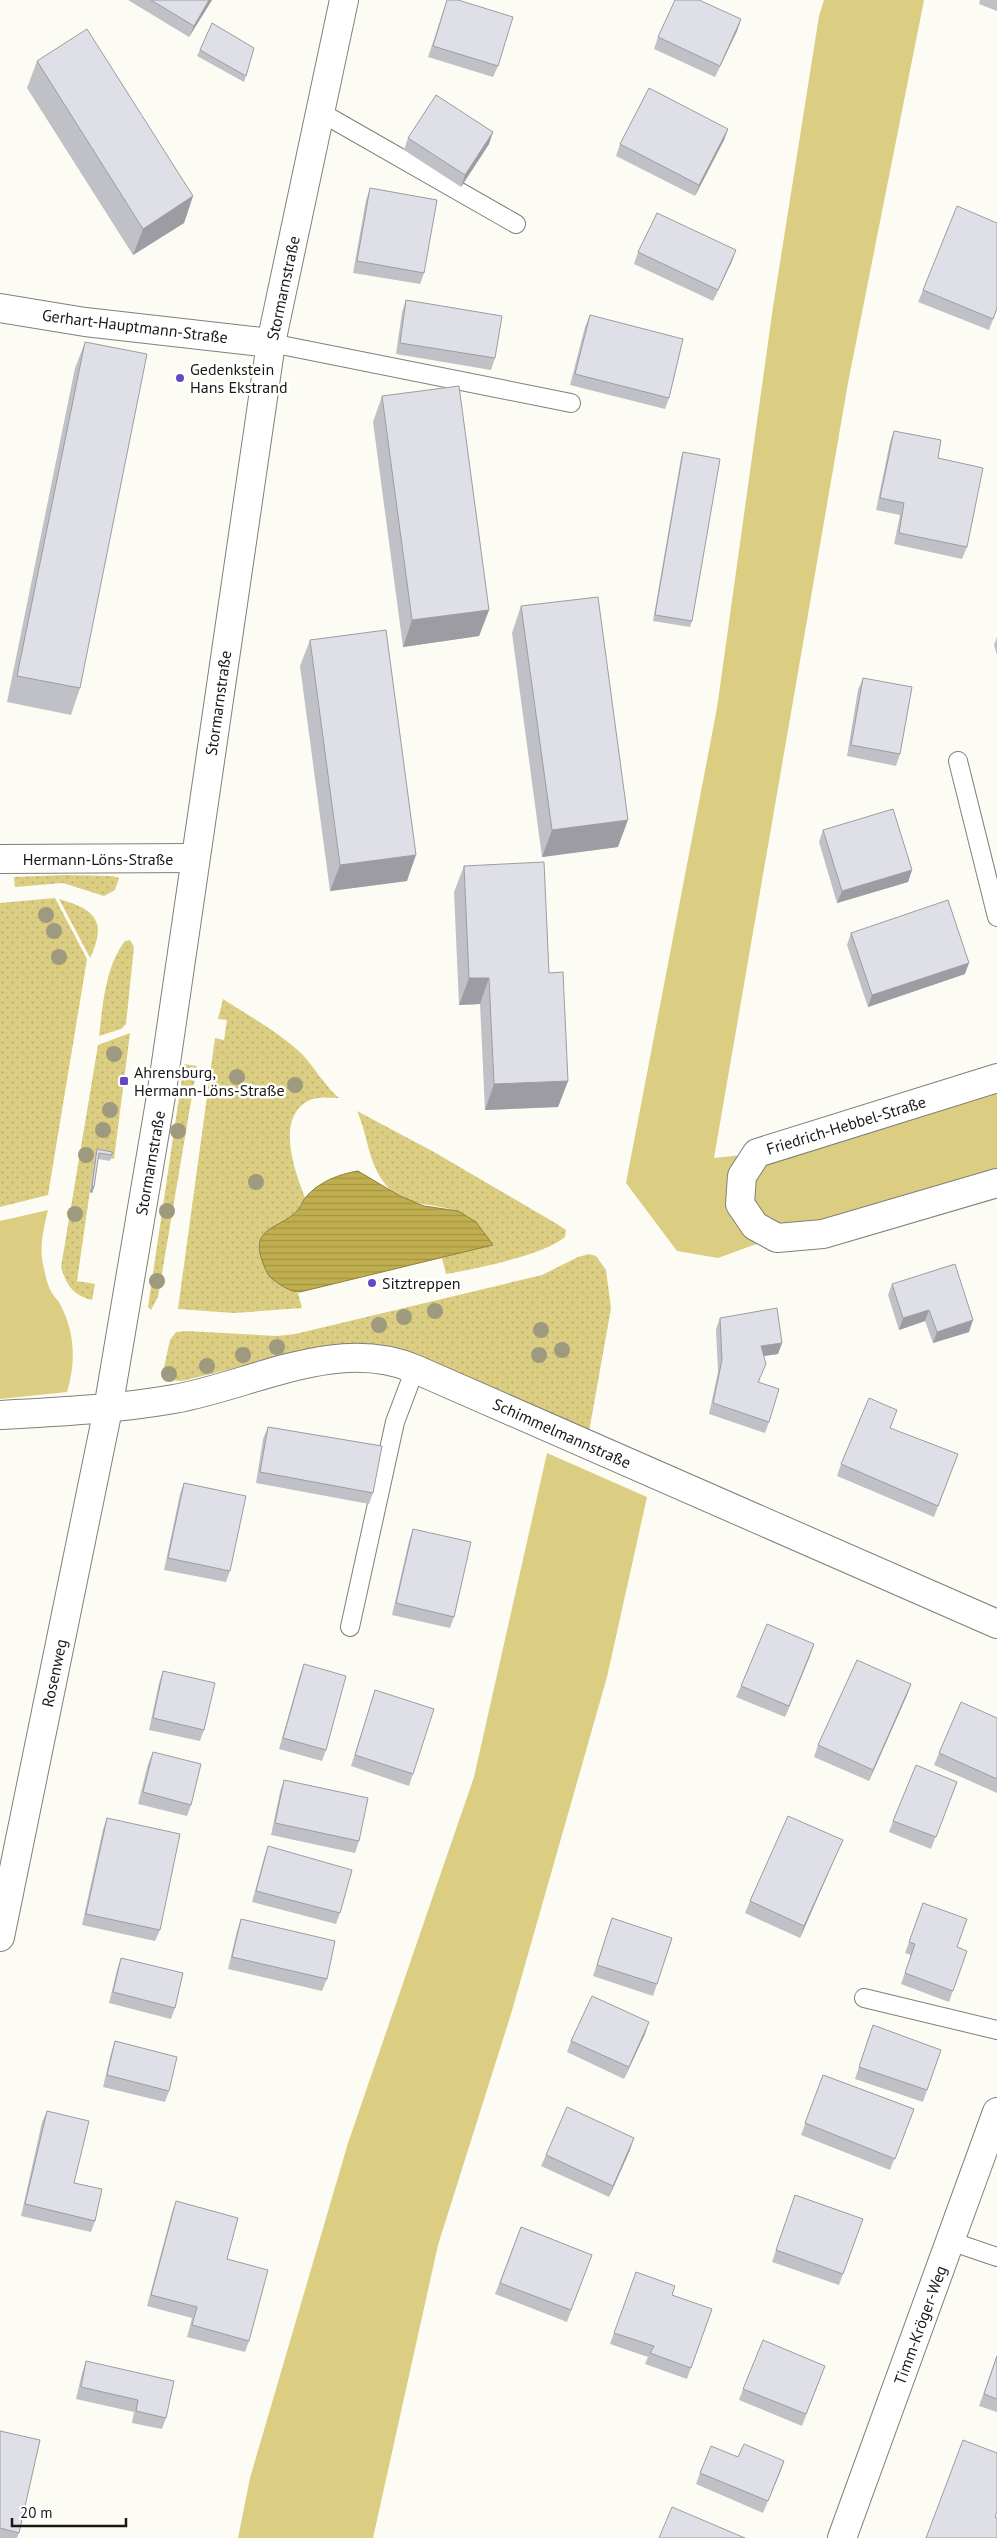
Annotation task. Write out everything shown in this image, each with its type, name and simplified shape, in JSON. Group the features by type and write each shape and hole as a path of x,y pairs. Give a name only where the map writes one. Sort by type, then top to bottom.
{"street":[{"name":"Stormarnstraße","path":"108,1408 162,1090 271,343 344,0"},
{"name":"Gerhart-Hauptmann-Straße","path":"0,308 85,322 271,343"},
{"name":"Hermann-Löns-Straße","path":"0,859 195,858"},
{"name":"Friedrich-Hebbel-Straße","path":"997,1078 757,1152 742,1176 740,1204 755,1226 777,1238 823,1234 997,1183"},
{"name":"Schimmelmannstraße","path":"0,1415 108,1408 176,1399 328,1359 370,1357 415,1369 997,1624"},
{"name":"Rosenweg","path":"0,1937 108,1408"},
{"name":"Timm-Kröger-Weg","path":"842,2538 997,2112"}],"lane":[{"path":"320,112 516,224"},
{"path":"271,343 571,403"},
{"path":"958,760 997,917"},
{"path":"350,1627 395,1422 415,1369"},
{"path":"864,1998 997,2030"},
{"path":"950,2242 997,2257"}],"shaded area":[{"path":"824,0 924,0 848,383 714,1158 808,1148 997,1092 997,1169 811,1224 718,1258 677,1251 626,1183 717,708 773,307 819,16"},
{"path":"112,876 119,878 115,890 104,896 63,883 15,887 14,877"},
{"path":"55,898 87,959 48,1195 0,1207 0,903"},
{"path":"59,899 81,907 94,918 98,934 90,958"},
{"path":"130,940 134,947 126,1024 121,1029 99,1036 109,974 118,951 125,941"},
{"path":"223,999 274,1031 293,1046 339,1098 315,1098 298,1109 292,1120 290,1146 305,1198 297,1211 266,1232 258,1245 260,1254 276,1279 287,1288 298,1293 302,1308 234,1313 178,1309 215,1038 224,1040 227,1020 218,1019"},
{"path":"130,1033 114,1159 95,1156 77,1281 95,1284 92,1300 80,1296 72,1289 65,1279 61,1267 98,1045"},
{"path":"184,1064 197,1066 158,1297 151,1310 148,1307"},
{"path":"357,1111 434,1152 557,1224 566,1230 565,1237 542,1250 526,1255 491,1265 446,1274 442,1258 493,1245 461,1213 448,1208 410,1201 393,1192 375,1168"},
{"path":"358,1171 400,1196 424,1206 458,1211 476,1222 493,1245 300,1292 288,1289 270,1277 265,1269 259,1249 263,1235 297,1211 305,1198 316,1187 336,1177"},
{"path":"48,1210 42,1237 42,1257 49,1286 66,1316 69,1327 73,1348 70,1381 67,1392 0,1399 0,1221"},
{"path":"589,1254 596,1256 606,1270 611,1308 589,1432 431,1366 251,1364 182,1381 171,1380 163,1372 170,1340 176,1332 277,1336 295,1334 542,1275 578,1257"},
{"path":"547,1453 647,1497 607,1677 511,2014 438,2245 373,2538 238,2538 250,2478 348,2143 474,1777"}],"building":[{"path":"151,0 209,0 194,26"},
{"path":"447,0 458,0 513,17 498,66 433,46"},
{"path":"675,0 699,0 741,19 720,66 658,37"},
{"path":"212,23 254,48 246,76 200,50"},
{"path":"87,29 193,196 143,229 37,61"},
{"path":"649,88 728,129 699,185 620,144"},
{"path":"436,95 493,132 465,175 408,138"},
{"path":"370,188 437,200 424,273 357,261"},
{"path":"957,206 997,223 997,308 993,319 923,290"},
{"path":"657,213 736,250 718,290 638,252"},
{"path":"406,300 502,316 495,358 400,343"},
{"path":"590,315 683,339 669,398 575,374"},
{"path":"85,342 147,354 80,688 17,676"},
{"path":"459,386 489,610 412,620 382,396"},
{"path":"894,431 941,440 938,458 983,468 967,547 899,533 904,503 880,498"},
{"path":"683,452 720,459 692,621 655,615"},
{"path":"598,597 628,820 552,830 521,606"},
{"path":"386,630 416,855 340,865 310,640"},
{"path":"863,678 912,687 900,754 851,745"},
{"path":"893,809 912,870 842,891 823,830"},
{"path":"544,862 549,973 563,972 568,1081 494,1084 489,978 469,978 464,866"},
{"path":"948,900 969,963 872,995 851,933"},
{"path":"97,1149 112,1152 112,1155 99,1153 94,1187 92,1186"},
{"path":"955,1264 973,1320 937,1332 929,1310 903,1318 892,1284"},
{"path":"777,1308 782,1343 761,1346 766,1364 758,1382 779,1389 769,1422 713,1403 722,1360 720,1318"},
{"path":"869,1398 897,1410 890,1428 958,1454 938,1506 841,1464"},
{"path":"268,1427 382,1446 373,1493 260,1472"},
{"path":"184,1483 246,1496 230,1571 168,1558"},
{"path":"413,1529 471,1542 454,1617 396,1603"},
{"path":"767,1624 814,1644 789,1706 741,1686"},
{"path":"857,1660 911,1684 873,1770 818,1745"},
{"path":"304,1664 346,1676 326,1750 283,1738"},
{"path":"163,1671 215,1683 204,1730 153,1718"},
{"path":"375,1690 434,1709 413,1774 355,1755"},
{"path":"961,1702 997,1718 997,1779 939,1753"},
{"path":"153,1752 201,1764 191,1805 143,1792"},
{"path":"916,1765 957,1782 936,1837 893,1821"},
{"path":"284,1780 368,1798 359,1841 275,1823"},
{"path":"788,1816 843,1840 804,1926 750,1901"},
{"path":"107,1818 180,1834 160,1930 86,1914"},
{"path":"268,1846 352,1870 340,1913 256,1891"},
{"path":"923,1903 967,1919 957,1947 967,1951 953,1991 905,1973 915,1944 909,1942"},
{"path":"612,1918 672,1938 657,1984 597,1965"},
{"path":"241,1919 335,1941 327,1979 232,1957"},
{"path":"121,1958 183,1973 175,2008 113,1992"},
{"path":"592,1996 649,2022 629,2067 571,2041"},
{"path":"873,2025 941,2050 927,2090 859,2067"},
{"path":"115,2041 177,2057 169,2091 107,2075"},
{"path":"823,2075 914,2109 895,2159 805,2123"},
{"path":"567,2107 634,2138 613,2186 546,2155"},
{"path":"47,2111 89,2121 74,2183 102,2189 95,2221 25,2204"},
{"path":"795,2195 863,2219 843,2274 776,2250"},
{"path":"176,2201 238,2218 227,2259 268,2270 249,2341 192,2325 197,2307 151,2295"},
{"path":"521,2227 592,2255 571,2310 500,2283"},
{"path":"636,2272 675,2286 672,2295 712,2309 691,2368 650,2353 654,2346 614,2333"},
{"path":"763,2340 825,2366 806,2414 743,2389"},
{"path":"997,2356 997,2399 984,2394"},
{"path":"86,2361 174,2381 166,2418 136,2411 138,2400 81,2387"},
{"path":"0,2431 40,2440 19,2533 0,2528"},
{"path":"963,2440 997,2453 997,2511 995,2517 997,2518 997,2538 926,2538"},
{"path":"744,2444 784,2461 768,2501 700,2473 711,2446 738,2457"},
{"path":"672,2507 745,2538 659,2538"}],"place":[{"name":"Gedenkstein Hans Ekstrand","path":"180,378"},
{"name":"Ahrensburg, Hermann-Löns-Straße","path":"124,1081"},
{"name":"Sitztreppen","path":"372,1283"}]}
